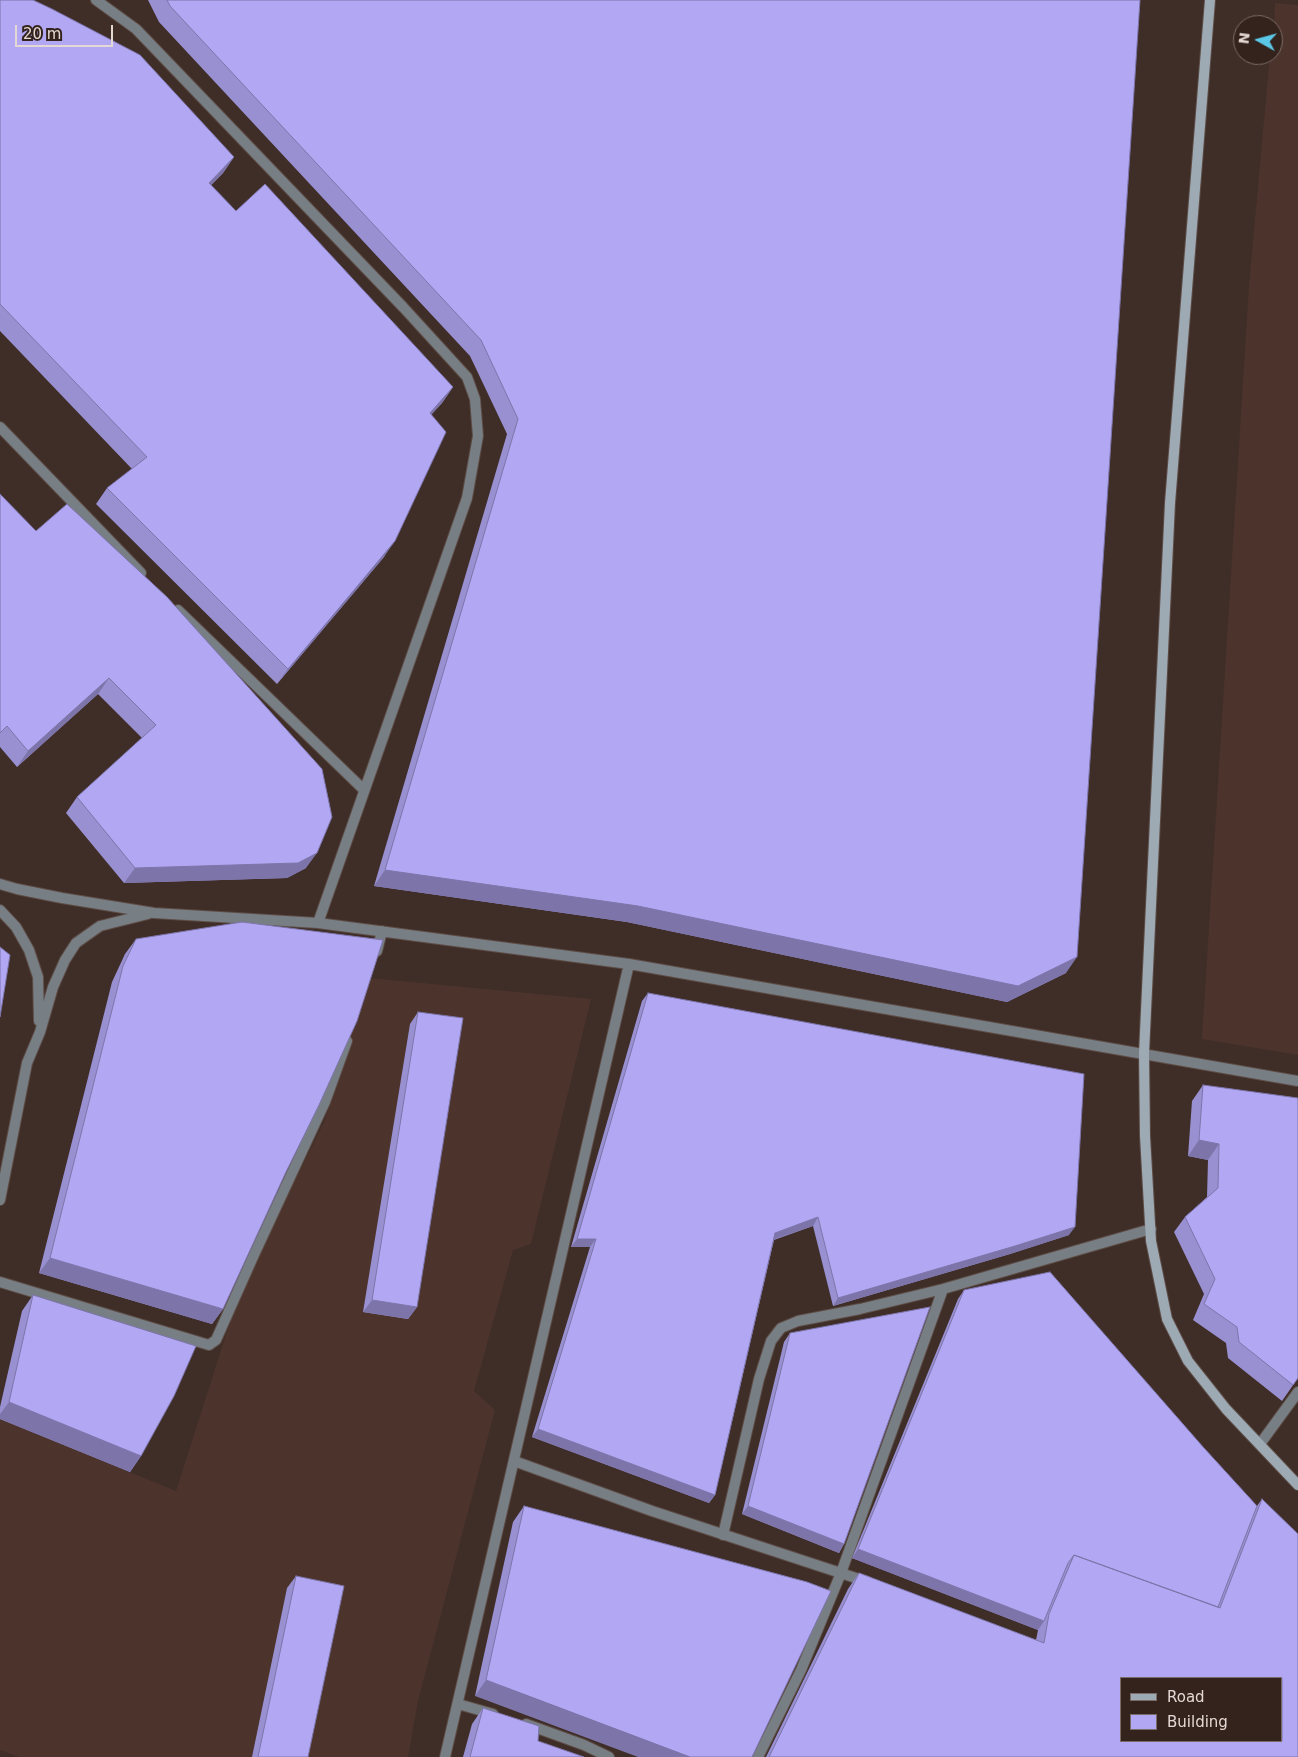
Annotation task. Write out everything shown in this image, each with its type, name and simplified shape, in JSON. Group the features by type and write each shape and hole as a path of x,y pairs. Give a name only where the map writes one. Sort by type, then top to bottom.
{"main road":[{"path":"1210,0 1170,503 1144,1053 1145,1136 1151,1241 1167,1319 1188,1361 1226,1409 1298,1485"}],"street":[{"path":"96,0 136,29 396,299 467,377 475,399 478,436 467,498 318,923"},
{"path":"0,428 146,579"},
{"path":"174,606 364,790"},
{"path":"0,884 62,898 154,913 318,923 629,964 1298,1081"},
{"path":"0,910 16,927 30,950 38,977 40,1032"},
{"path":"0,1200 28,1064 40,1032 53,987 65,960 76,943 100,926 154,913"},
{"path":"374,958 382,931"},
{"path":"445,1757 629,964"},
{"path":"0,1282 209,1345 216,1340 325,1102 350,1032"},
{"path":"723,1535 759,1380 771,1340 781,1328 798,1321 860,1309 943,1289 1151,1229"},
{"path":"758,1757 801,1670 841,1573 943,1289"},
{"path":"1260,1444 1298,1392"},
{"path":"514,1461 652,1511 879,1585"},
{"path":"458,1704 508,1718 584,1745 609,1757"}],"shaded area":[{"path":"1275,3 1298,5 1298,1055 1202,1039 1249,286 1269,65 1283,65 1283,15 1275,15"},
{"path":"368,978 591,999 531,1244 513,1250 474,1391 495,1410 418,1701 408,1757 19,1757 0,1750 0,1419 176,1491 240,1291 325,1120"}],"building":[{"path":"0,0 33,0 140,55 234,157 209,183 236,211 265,184 453,387 430,413 446,432 395,541 288,669 107,488 147,457 0,304"},
{"path":"167,0 1140,0 1077,957 1018,986 638,906 385,870 518,419 481,340 170,6"},
{"path":"0,494 36,531 67,504 167,597 322,769 332,817 317,853 298,863 135,868 77,797 156,725 109,678 28,751 7,726 0,733"},
{"path":"242,922 383,940 357,1021 223,1309 50,1258 123,966 136,939"},
{"path":"0,947 10,955 0,1017"},
{"path":"648,993 1084,1074 1075,1227 838,1298 818,1217 775,1233 715,1495 538,1429 596,1239 577,1239"},
{"path":"418,1012 463,1018 417,1307 372,1300"},
{"path":"1203,1085 1298,1098 1298,1378 1293,1385 1239,1342 1237,1327 1204,1304 1215,1279 1185,1217 1218,1188 1219,1144 1199,1140"},
{"path":"1050,1272 1257,1506 1218,1607 1074,1555 1068,1563 1044,1621 858,1549 964,1290"},
{"path":"33,1295 196,1346 174,1396 141,1456 9,1402"},
{"path":"930,1307 844,1544 748,1506 790,1333"},
{"path":"1262,1499 1298,1534 1298,1757 769,1757 859,1573 1044,1643 1049,1614 1074,1555 1220,1608"},
{"path":"524,1506 807,1582 831,1591 752,1757 690,1757 486,1680"},
{"path":"296,1576 344,1586 308,1757 258,1757"},
{"path":"483,1708 539,1726 538,1741 584,1757 470,1757"}]}
